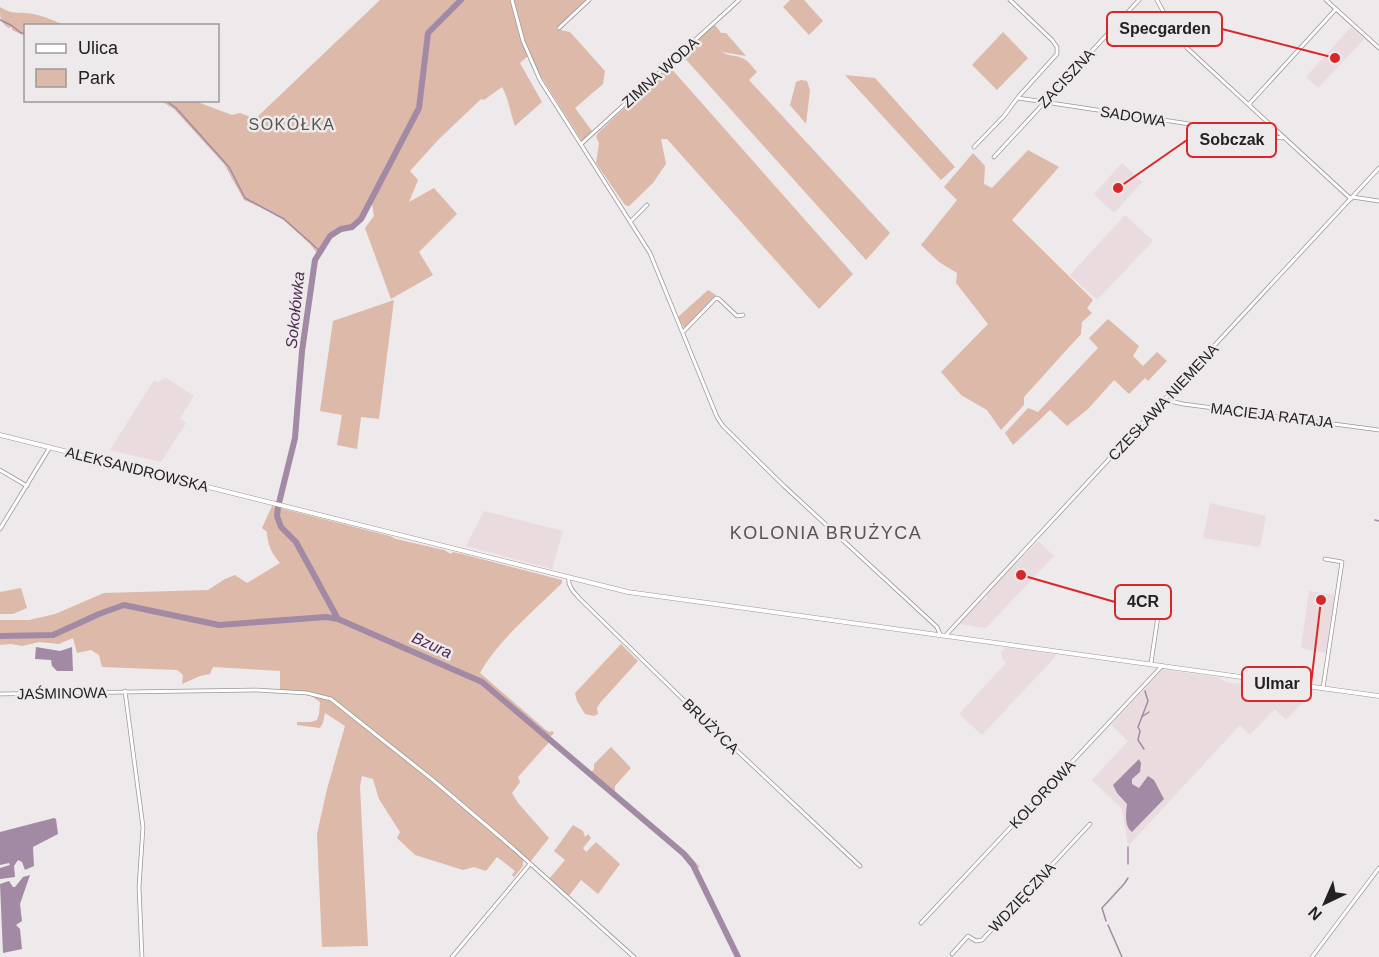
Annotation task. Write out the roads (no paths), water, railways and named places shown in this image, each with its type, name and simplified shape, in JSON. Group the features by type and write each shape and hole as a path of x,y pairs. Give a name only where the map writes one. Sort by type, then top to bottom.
{"main road":[{"name":"ALEKSANDROWSKA","path":"0,435 274,503 568,580 628,592 1379,696"}],"street":[{"path":"512,0 523,41 546,91 650,253 717,417 723,426 784,486 937,627 940,634"},
{"path":"559,28 589,0"},
{"name":"ZIMNA WODA","path":"581,144 739,0"},
{"path":"974,147 1055,58 1058,50 1052,40 1010,0"},
{"name":"ZACISZNA","path":"994,157 1139,0"},
{"path":"1157,0 1171,26 1187,48 1284,138 1351,198 1379,201"},
{"path":"1326,0 1379,48"},
{"path":"1250,106 1250,103 1336,9"},
{"name":"SADOWA","path":"1018,98 1284,138"},
{"name":"CZESŁAWA NIEMENA","path":"946,635 1379,168"},
{"path":"631,221 647,205"},
{"path":"683,332 716,298 720,299 737,316 742,315"},
{"name":"MACIEJA RATAJA","path":"1165,400 1379,430"},
{"path":"0,529 50,447"},
{"path":"0,470 27,486"},
{"path":"1323,687 1342,562 1325,559"},
{"name":"BRUŻYCA","path":"568,580 579,598 700,716 860,866"},
{"path":"1151,663 1162,589"},
{"name":"KOLOROWA","path":"921,923 1163,665"},
{"name":"JAŚMINOWA","path":"0,694 275,690 307,693 331,699 418,767 634,957"},
{"path":"125,692 142,827 138,888 142,957"},
{"name":"WDZIĘCZNA","path":"952,954 968,936 976,941 982,940 1090,824"},
{"path":"452,957 530,864"},
{"path":"1312,957 1379,868"}],"waterway":[{"name":"Sokołówka","path":"338,619 296,542 281,527 277,516 295,438 302,351 315,260 330,236 341,229 352,227 361,219 419,108 428,33 461,0"},
{"path":"0,20 24,33"},
{"path":"168,102 176,108 229,167 245,198 284,219 320,251"},
{"path":"1375,520 1379,521"},
{"name":"Bzura","path":"0,636 53,635 124,605 219,625 326,617 338,619 482,682 684,854 693,865 738,957"},
{"path":"1144,749 1138,740 1140,731 1138,727 1148,701 1145,691"},
{"path":"1143,716 1149,712"},
{"path":"1128,847 1128,864"},
{"path":"1106,921 1102,908 1128,878"},
{"path":"1108,925 1122,957"}],"place":[{"name":"Specgarden","path":"1335,58"},
{"name":"Sobczak","path":"1118,188"},
{"name":"4CR","path":"1021,575"},
{"name":"Ulmar","path":"1321,600"}],"district":[{"name":"SOKÓŁKA","path":"292,124"},
{"name":"KOLONIA BRUŻYCA","path":"826,533"}]}
